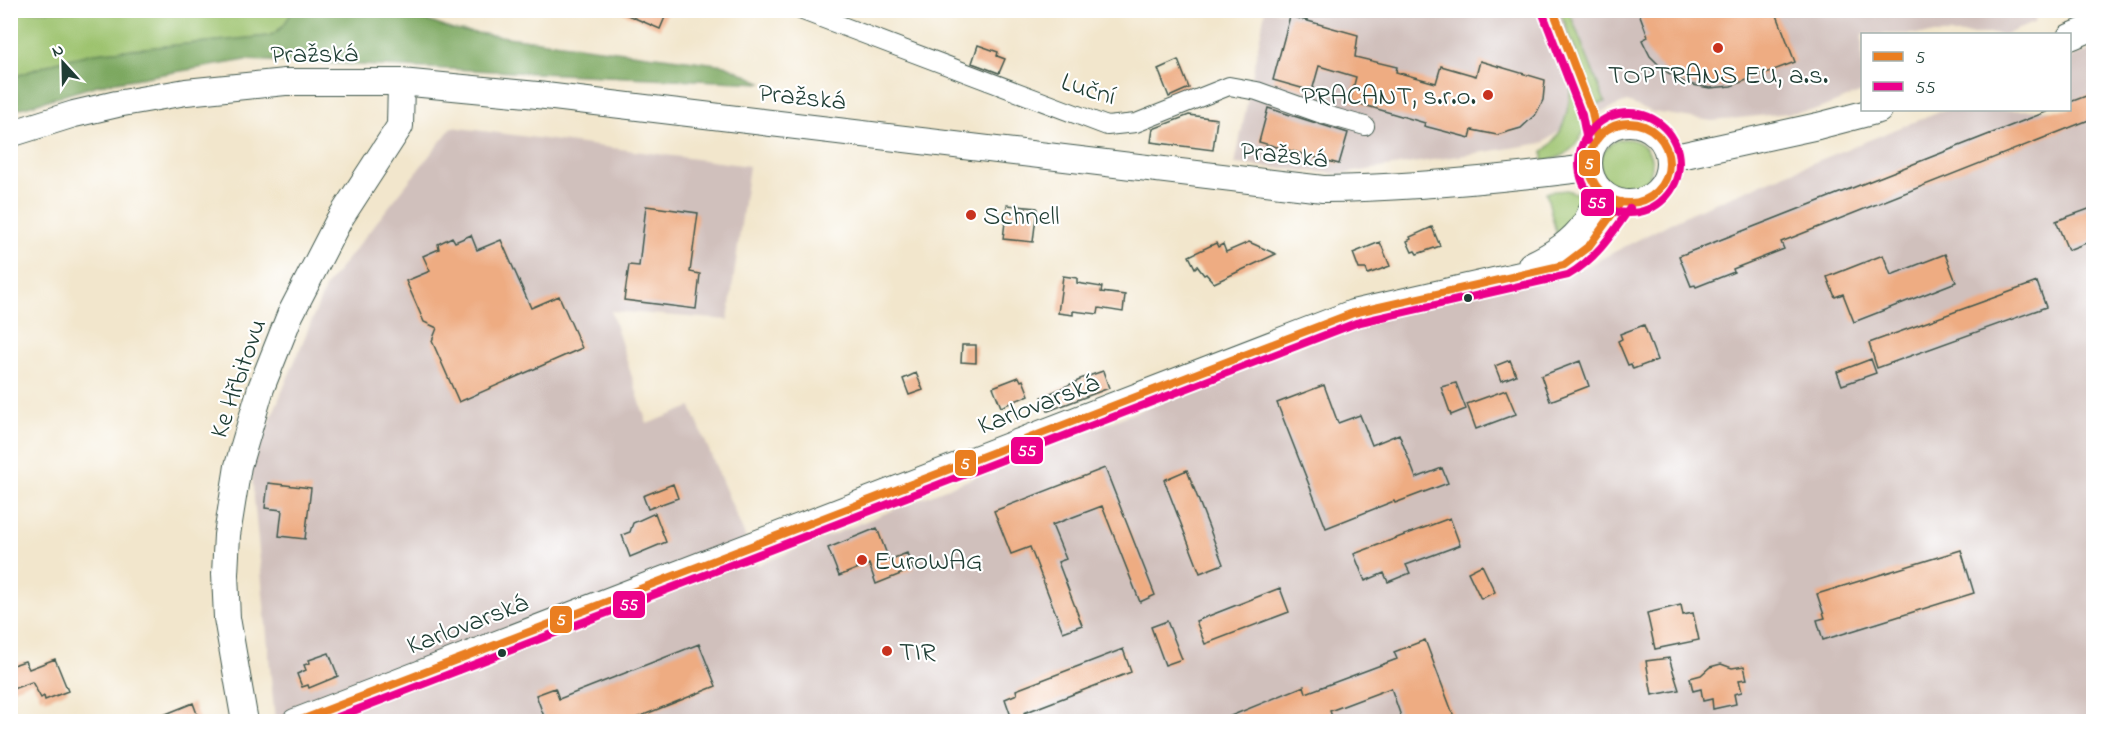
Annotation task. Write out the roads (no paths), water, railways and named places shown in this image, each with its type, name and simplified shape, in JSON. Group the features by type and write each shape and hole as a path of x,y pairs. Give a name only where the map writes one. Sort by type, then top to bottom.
{"main road":[{"path":"2071,37 2094,27"},
{"name":"Pražská","path":"10,134 74,114 186,92 285,82 401,82 537,95 1323,189 1372,189 1482,180 1603,187 1629,203 1645,199 1659,189 1668,174 1669,156"},
{"name":"Ke Hřbitovu","path":"245,722 227,618 225,574 227,535 238,466 261,388 290,315 339,220 400,126 401,82"},
{"path":"1603,187 1589,158 1597,139 1611,127 1620,124 1641,124 1651,129 1665,146 1669,156 1685,155 1818,126 1875,111"},
{"name":"Karlovarská","path":"295,722 1353,313 1554,268 1573,261 1598,236 1603,187"}],"street":[{"name":"Luční","path":"800,10 1107,126 1136,123 1229,86 1257,91 1319,113 1365,126"}],"place":[{"name":"TOPTRANS EU, a.s.","path":"1718,48"},
{"name":"PRACANT, s.r.o.","path":"1488,95"},
{"name":"Schnell","path":"971,215"},
{"name":"EuroWAG","path":"862,560"},
{"name":"TIR","path":"887,651"}]}
